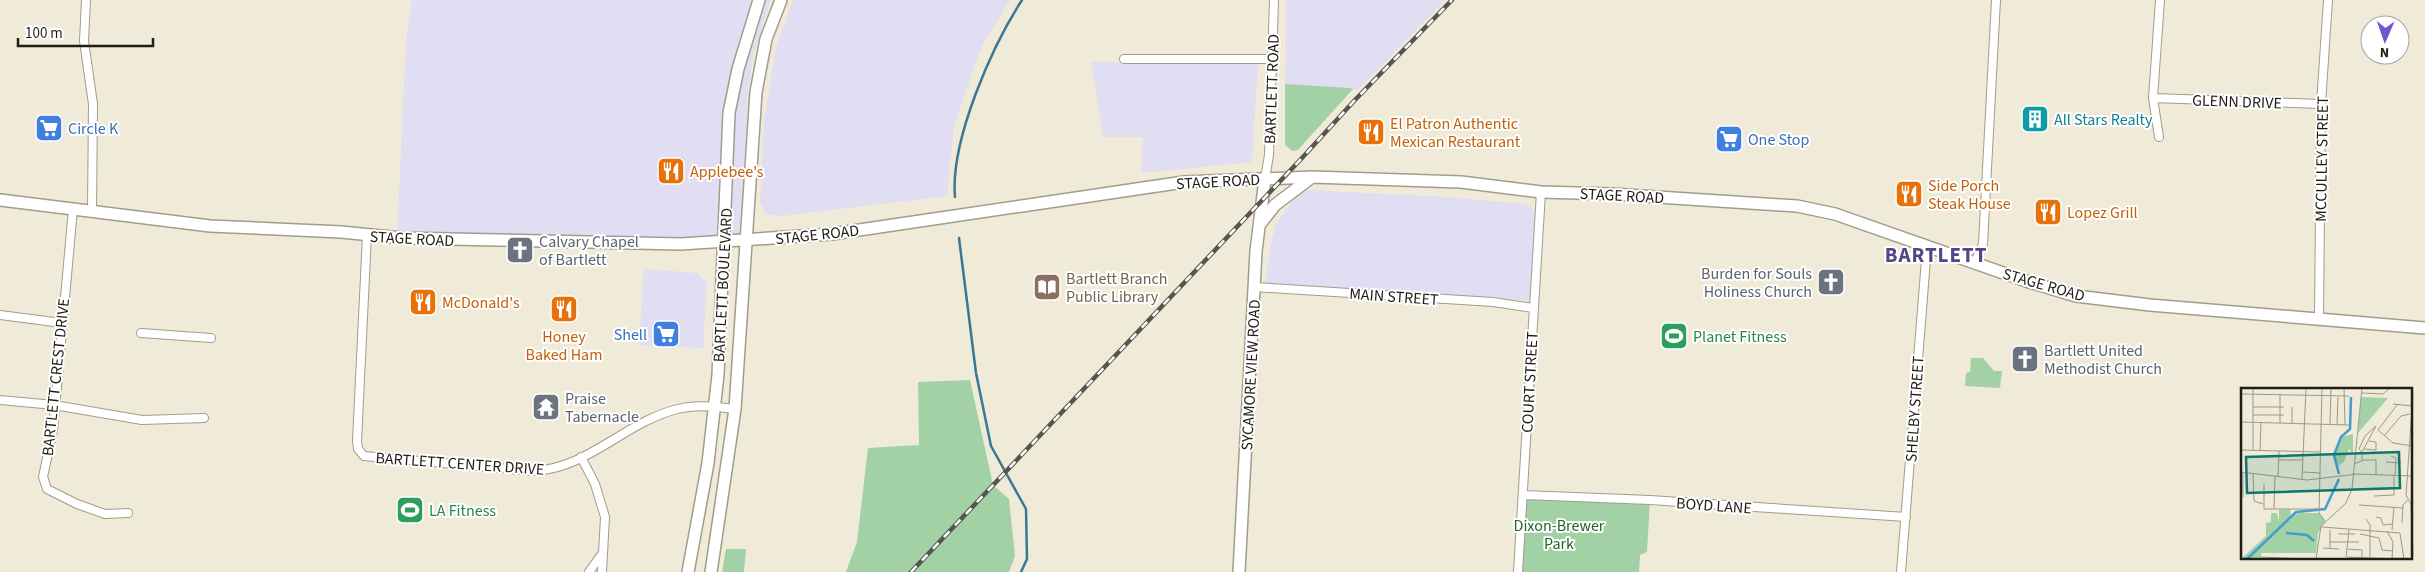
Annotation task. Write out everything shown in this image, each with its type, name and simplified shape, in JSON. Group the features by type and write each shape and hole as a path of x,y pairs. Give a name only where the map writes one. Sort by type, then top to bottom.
{"main road":[{"name":"BARTLETT BOULEVARD","path":"688,572 708,463 718,375 730,113 738,69 759,0"},
{"name":"BARTLETT BOULEVARD","path":"711,572 735,409 756,92 766,39 780,0"},
{"name":"STAGE ROAD","path":"0,200 210,226 469,241 681,244 832,234 1184,182 1312,177 1461,182 1541,192 1612,194 1797,206 1835,214 2026,281 2076,296 2150,305 2425,328"},
{"path":"1259,226 1274,205 1312,177"},
{"name":"SYCAMORE VIEW ROAD","path":"1239,572 1254,286 1265,178"}],"street":[{"path":"86,0 84,41 93,104 92,211"},
{"name":"BARTLETT ROAD","path":"1265,178 1269,155 1274,0"},
{"path":"1975,262 1983,244 1996,0"},
{"path":"2159,137 2153,98 2160,0"},
{"name":"MCCULLEY STREET","path":"2319,318 2321,104 2328,0"},
{"path":"1124,59 1271,59"},
{"name":"GLENN DRIVE","path":"2153,98 2321,104"},
{"name":"COURT STREET","path":"1518,572 1541,192"},
{"name":"BARTLETT CREST DRIVE","path":"73,209 52,430 43,477 47,489 77,504 105,514 128,512"},
{"name":"BARTLETT CENTER DRIVE","path":"367,235 358,441 361,454 367,457 532,471 559,468 648,420 678,409 714,407 735,409"},
{"name":"SHELBY STREET","path":"1901,572 1927,246"},
{"name":"MAIN STREET","path":"1254,286 1493,302 1533,308"},
{"path":"0,315 62,323"},
{"path":"140,333 211,338"},
{"path":"0,400 54,405 142,420 204,418"},
{"path":"581,457 595,484 602,503 605,522 602,572"},
{"name":"BOYD LANE","path":"1522,495 1650,500 1906,517"},
{"path":"589,572 602,554"}],"shaded area":[{"path":"412,0 771,0 753,55 748,92 739,240 397,238 406,41"},
{"path":"793,0 1010,0 980,50 954,126 947,196 782,216 766,214 760,203 764,121 776,48"},
{"path":"1286,0 1445,0 1358,90 1285,84"},
{"path":"1091,62 1258,62 1252,162 1141,173 1143,137 1103,137"},
{"path":"1306,190 1448,197 1524,204 1532,207 1536,215 1531,301 1265,284 1272,238 1277,223 1297,195"},
{"path":"644,269 697,273 707,283 703,348 639,345"}],"green space":[{"path":"1285,84 1353,89 1298,150 1292,151 1285,145"},
{"path":"1971,358 1983,358 1994,371 2002,371 2000,388 1965,386 1966,373 1970,372"},
{"path":"970,380 993,485 1009,499 1015,556 1009,572 846,572 857,542 868,448 919,445 918,382"},
{"name":"Dixon-Brewer Park","path":"1523,495 1650,500 1647,552 1640,555 1639,572 1518,572"},
{"path":"726,549 746,549 744,572 722,572"}],"waterway":[{"path":"955,197 955,174 959,149 975,95 998,42 1022,0"},
{"path":"959,238 976,373 991,446 1026,509 1027,559 1021,572"}],"railway":[{"path":"911,572 1354,101 1452,0"}],"place":[{"name":"All Stars Realty","path":"2035,119"},
{"name":"Circle K","path":"49,128"},
{"name":"El Patron Authentic Mexican Restaurant","path":"1371,132"},
{"name":"One Stop","path":"1729,139"},
{"name":"Applebee's","path":"671,171"},
{"name":"Side Porch Steak House","path":"1909,194"},
{"name":"Lopez Grill","path":"2048,212"},
{"name":"Calvary Chapel of Bartlett","path":"520,250"},
{"name":"Burden for Souls Holiness Church","path":"1831,282"},
{"name":"Bartlett Branch Public Library","path":"1047,287"},
{"name":"McDonald's","path":"423,302"},
{"name":"Honey Baked Ham","path":"564,309"},
{"name":"Shell","path":"666,334"},
{"name":"Planet Fitness","path":"1674,336"},
{"name":"Bartlett United Methodist Church","path":"2025,359"},
{"name":"Praise Tabernacle","path":"546,407"},
{"name":"LA Fitness","path":"410,510"}],"district":[{"name":"BARTLETT","path":"1936,255"}]}
